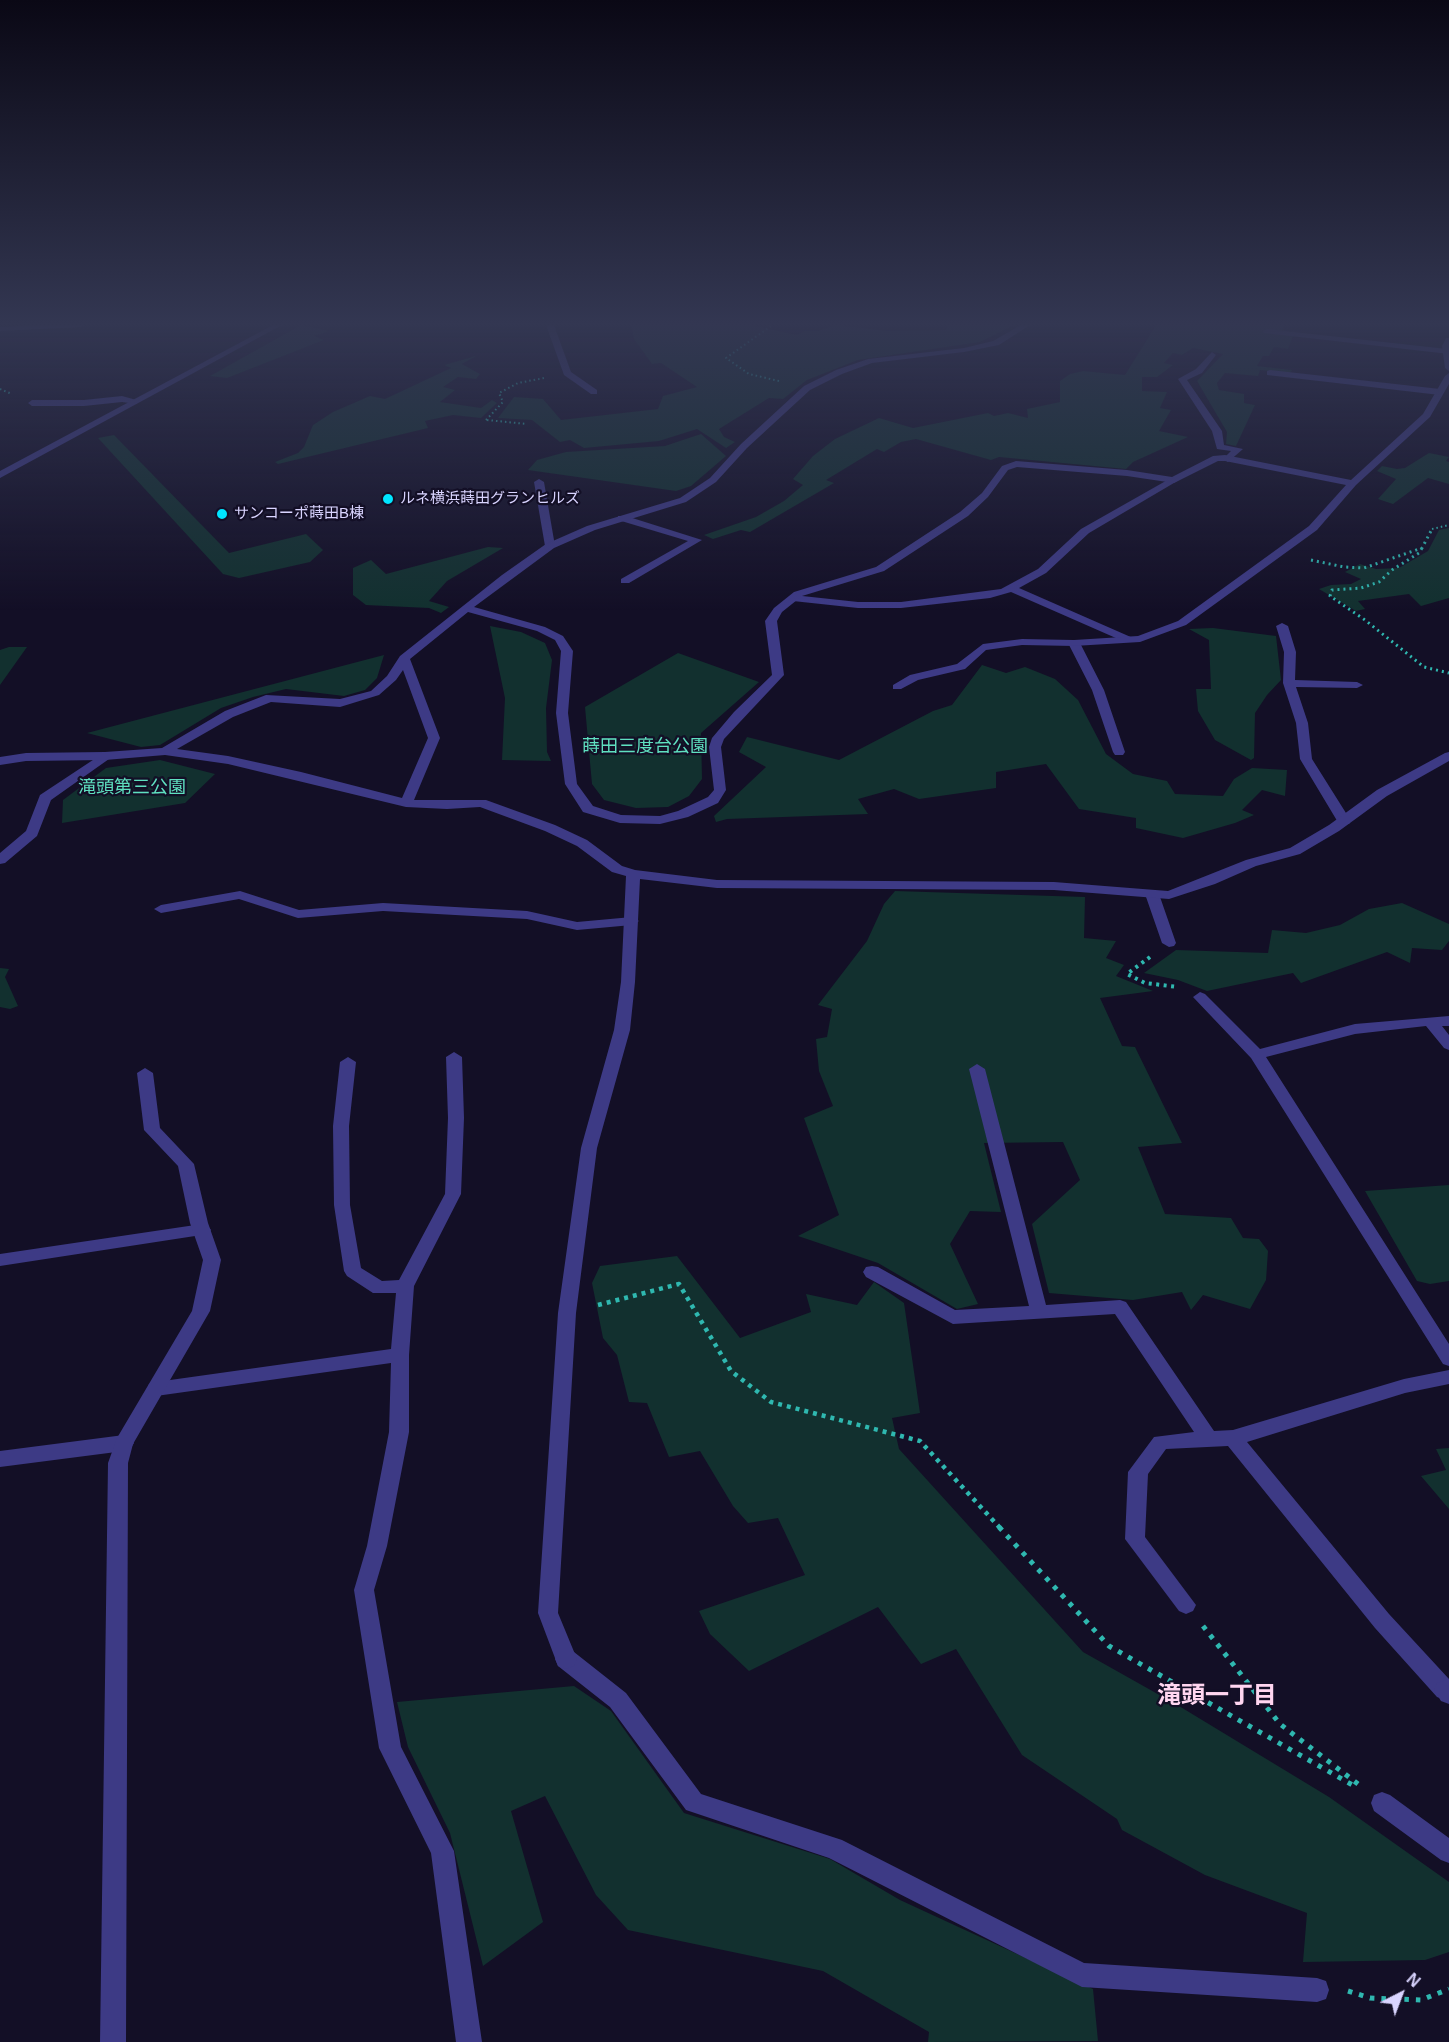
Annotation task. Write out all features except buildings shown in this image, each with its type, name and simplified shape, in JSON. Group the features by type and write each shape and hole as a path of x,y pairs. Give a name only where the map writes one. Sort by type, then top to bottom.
{"street":[{"path":"0,475 101,420"},
{"path":"165,751 229,714 270,698 340,703 375,693 392,678 404,658 506,577 550,546 591,528 683,500 713,480 744,446 772,420"},
{"path":"1209,420 1216,431 1220,447 1238,450 1228,459"},
{"path":"897,687 914,676 961,667 983,647 1022,642 1074,643 1140,639 1182,622 1313,528 1353,483 1421,420"},
{"path":"793,598 858,605 901,605 990,595 1010,588 1042,571 1085,531 1216,458 1353,483"},
{"path":"468,609 541,629 559,638 567,651 561,713 571,784 588,809 620,819 660,820 683,814 713,800 720,790 715,747 718,738 776,680 778,675 771,621 778,610 793,598 827,584 880,569 964,514 985,495 1005,468 1016,464 1127,473 1174,480"},
{"path":"538,482 550,546"},
{"path":"622,518 697,540 625,581"},
{"path":"1010,588 1129,640"},
{"path":"1282,626 1290,652 1289,684 1302,723 1306,759 1344,821"},
{"path":"1074,643 1098,690 1119,752"},
{"path":"404,658 434,738 406,803"},
{"path":"1289,684 1357,680 1360,698"},
{"path":"0,761 26,757 105,756 165,751 228,760 406,803 447,805 481,803 550,828 582,843 616,868 633,874 717,884 1031,885 1169,895 1210,881 1251,863 1295,851 1344,821 1382,793 1449,756"},
{"path":"0,860 32,833 45,798 105,756"},
{"path":"633,874 632,921 622,1030 589,1148 567,1313 548,1613 566,1659 618,1700 694,1802 834,1848 1082,1975 1317,1990"},
{"path":"1152,894 1169,943"},
{"path":"161,909 240,895 298,914 383,907 527,915 578,926 632,921"},
{"path":"1200,997 1257,1055 1449,1359"},
{"path":"1430,1021 1449,1045"},
{"path":"1257,1055 1355,1029 1449,1021"},
{"path":"454,1057 456,1118 453,1194 405,1286 400,1355 399,1432 377,1546 364,1590 390,1748 442,1851 468,2042"},
{"path":"348,1062 341,1126 342,1205 353,1271 379,1288 405,1286"},
{"path":"977,1069 1039,1311"},
{"path":"113,2042 118,1463 124,1443 201,1311 212,1260 202,1230 186,1164 152,1130 145,1073"},
{"path":"0,1260 202,1230"},
{"path":"872,1272 953,1317 1120,1306 1209,1439"},
{"path":"156,1389 400,1355"},
{"path":"1186,1605 1135,1539 1138,1472 1161,1442 1233,1438 1404,1386 1449,1377"},
{"path":"1233,1438 1382,1621 1448,1691"},
{"path":"0,1459 124,1443"},
{"path":"1382,1803 1449,1852"}],"path":[{"path":"489,420 527,424"},
{"path":"1449,525 1432,529 1419,553 1392,570 1379,582 1361,588 1332,590 1330,596 1365,620 1424,667 1449,673"},
{"path":"1281,551 1344,567 1364,568 1422,548"},
{"path":"1169,943 1126,974 1145,983 1178,987 1200,997"},
{"path":"567,1313 679,1284 731,1371 771,1402 920,1441 1110,1646 1382,1803"},
{"path":"1186,1605 1280,1725 1382,1803"},
{"path":"1317,1990 1347,1991 1370,1998 1421,2000 1449,1989"}],"green space":[{"path":"320,420 428,420 425,421 428,428 278,464 275,462 298,453 304,447 313,425"},
{"path":"532,420 733,420 719,429 724,437 735,442 726,448 697,429 659,441 584,448 570,440 560,442"},
{"path":"874,420 887,420 913,428 952,420 1165,420 1159,431 1188,437 1133,462 1126,469 999,457 991,460 916,439 901,442 884,452 877,449 826,480 834,483 750,532 741,530 713,539 704,535 756,517 784,501 803,485 793,479 813,456 835,439"},
{"path":"1220,420 1248,420 1236,446 1226,444 1227,432"},
{"path":"701,434 726,456 691,486 676,491 528,470 537,460 566,452 665,446"},
{"path":"114,435 229,553 306,534 323,550 310,562 239,578 223,574 98,438"},
{"path":"1429,453 1449,457 1446,461 1449,462 1449,484 1428,478 1393,504 1378,499 1396,479 1377,471 1382,466 1405,468"},
{"path":"1449,528 1449,598 1421,606 1409,594 1358,601 1365,609 1356,611 1319,589 1331,585 1351,584 1361,579 1345,572 1360,564 1376,569 1399,568 1428,551 1439,530"},
{"path":"488,547 503,548 447,581 429,601 449,607 441,613 429,608 366,605 353,595 353,568 371,560 386,574"},
{"path":"490,626 521,632 545,643 552,660 546,708 547,752 551,761 502,760 505,698"},
{"path":"1213,628 1276,636 1281,680 1255,713 1254,758 1251,760 1215,740 1198,711 1196,689 1211,689 1209,640 1189,629"},
{"path":"9,647 27,647 0,685 0,650"},
{"name":"蒔田三度台公園","path":"678,653 759,682 701,733 702,779 689,796 668,807 636,808 604,800 592,784 585,707"},
{"path":"384,655 377,678 365,690 344,696 286,689 253,697 221,708 160,745 141,747 87,733"},
{"path":"982,665 1006,673 1025,667 1055,679 1078,700 1106,754 1133,774 1167,781 1175,794 1223,796 1234,779 1252,768 1287,770 1285,796 1262,790 1242,810 1254,815 1183,838 1136,828 1136,818 1079,809 1046,764 996,772 996,788 919,799 894,789 858,799 868,814 727,819 716,822 714,816 766,767 739,752 747,737 839,760 933,711 952,705"},
{"name":"滝頭第三公園","path":"160,760 215,774 185,803 62,823 63,800 106,768"},
{"path":"895,891 1085,897 1084,938 1116,941 1106,958 1124,965 1116,976 1153,991 1100,998 1122,1046 1135,1047 1182,1143 1138,1147 1165,1214 1231,1218 1243,1238 1259,1239 1268,1251 1266,1280 1250,1309 1203,1295 1191,1310 1182,1292 1133,1300 1049,1293 1032,1224 1080,1180 1063,1142 984,1143 1001,1212 970,1211 950,1244 978,1304 957,1309 878,1263 798,1236 839,1215 804,1118 833,1106 819,1071 816,1039 827,1037 832,1009 818,1005 867,941 884,904"},
{"path":"1402,903 1449,924 1449,941 1442,950 1412,948 1410,963 1387,952 1301,983 1293,973 1207,991 1178,980 1144,973 1176,950 1268,953 1272,930 1306,933 1340,925 1369,909"},
{"path":"0,968 9,969 5,977 18,1006 10,1009 0,1007"},
{"path":"1449,1185 1449,1281 1430,1284 1417,1281 1365,1191"},
{"path":"677,1256 740,1338 811,1312 806,1294 857,1305 874,1282 904,1303 920,1413 892,1418 899,1449 1083,1652 1179,1706 1329,1797 1449,1882 1449,1952 1425,1960 1303,1962 1307,1913 1205,1875 1122,1830 1117,1819 1022,1755 956,1649 921,1664 878,1607 749,1671 710,1634 699,1611 805,1575 778,1518 748,1523 733,1506 700,1451 669,1457 647,1403 629,1402 617,1355 603,1338 592,1283 600,1266"},
{"path":"1449,1448 1449,1509 1421,1476 1446,1470 1436,1449"},
{"path":"574,1686 611,1711 684,1813 830,1859 900,1900 1093,1989 1098,2041 928,2042 929,2032 823,1971 628,1930 596,1895 545,1796 511,1811 543,1922 483,1966 450,1833 408,1747 397,1702"}],"place":[{"name":"ルネ横浜蒔田グランヒルズ","path":"388,499"},
{"name":"サンコーポ蒔田B棟","path":"222,514"}],"district":[{"name":"滝頭一丁目","path":"1217,1696"}]}
